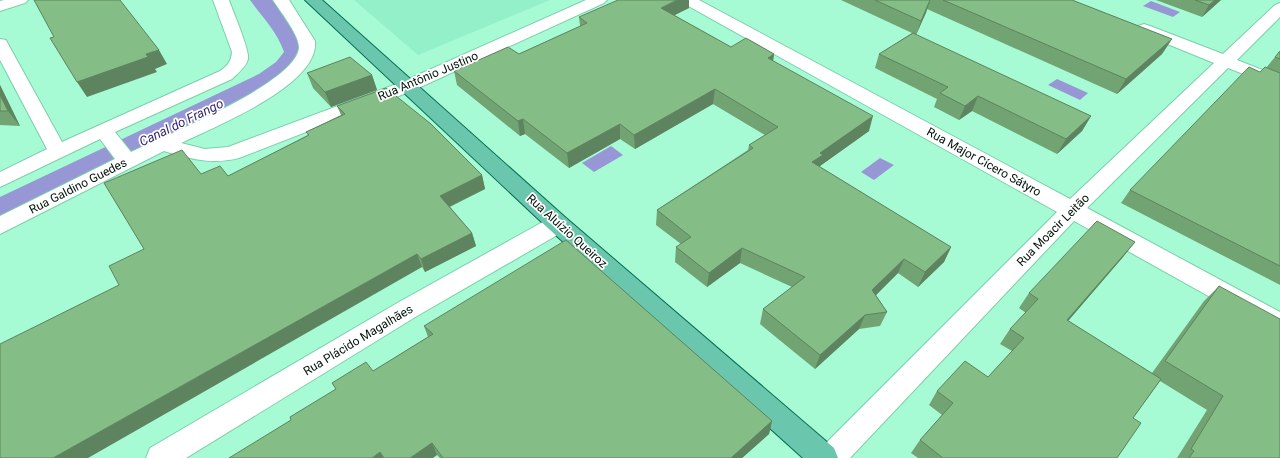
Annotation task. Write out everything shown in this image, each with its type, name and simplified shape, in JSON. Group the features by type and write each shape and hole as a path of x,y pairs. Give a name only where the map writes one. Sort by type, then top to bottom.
{"main road":[{"name":"Rua Aluízio Queiroz","path":"313,0 558,224 824,458"}],"street":[{"path":"0,6 20,0"},
{"path":"0,180 103,130 226,75 236,68 241,59 241,53 230,28 222,0"},
{"name":"Rua Galdino Guedes","path":"0,226 127,161 243,105 280,83 294,71 304,58 309,48 307,41 281,0"},
{"name":"Rua Antônio Justino","path":"162,144 204,156 221,156 408,86 599,0"},
{"name":"Rua Major Cícero Sátyro","path":"688,0 1280,324"},
{"name":"Rua Moacir Leitão","path":"831,458 1071,210 1280,8"},
{"path":"1129,23 1280,83"},
{"path":"0,44 58,152"},
{"path":"103,130 127,161"},
{"name":"Rua Plácido Magalhães","path":"160,458 408,309 558,224"}],"shaded area":[{"path":"354,0 550,0 418,55"}],"water":[{"path":"1151,1 1180,12 1173,17 1143,6"},
{"path":"1057,79 1088,93 1080,100 1048,85"},
{"path":"611,146 623,155 594,172 582,163"},
{"path":"880,158 894,165 874,180 861,172"}],"building":[{"path":"34,0 120,0 159,50 146,54 148,57 77,82 50,38 54,37"},
{"path":"618,0 677,0 661,8 731,47 746,38 774,54 768,58 873,116 820,153 823,155 812,162 951,247 925,272 904,259 872,290 887,312 865,315 820,355 763,309 805,277 742,248 709,273 676,247 691,237 657,210 753,148 749,145 778,127 715,89 634,135 620,124 567,153 523,119 518,121 454,71 508,47 519,54 587,23 579,17"},
{"path":"875,0 930,0 921,21"},
{"path":"943,0 1072,0 1172,39 1126,79"},
{"path":"1195,0 1215,0 1209,5"},
{"path":"913,33 1091,116 1066,139 978,96 965,106 940,93 948,87 879,54"},
{"path":"1280,51 1280,59 1275,57"},
{"path":"350,57 372,75 325,92 307,73"},
{"path":"1249,67 1260,72 1265,67 1280,73 1280,266 1130,190"},
{"path":"386,88 431,124 482,175 440,196 472,233 421,259 417,254 53,458 0,458 0,344 119,285 109,266 144,249 104,183 182,150 201,174 220,166 228,176 309,135 306,132 345,114 337,106"},
{"path":"0,95 8,111 0,111"},
{"path":"1097,221 1135,242 1067,320 1161,379 1133,418 1141,423 1117,458 943,458 920,440 953,403 937,391 965,361 988,377 1024,338 1010,329 1038,299 1029,293"},
{"path":"566,240 772,421 731,458 443,458 432,443 410,458 384,458 380,452 372,458 229,458 291,420 290,417 336,389 332,383 366,362 373,371 433,334 424,326"},
{"path":"1219,286 1280,319 1280,458 1189,458 1194,451 1191,449 1223,396 1165,361"}],"waterway":[{"name":"Canal do Frango","path":"0,210 268,80 285,68 297,52 291,38 277,18 261,0"}]}
